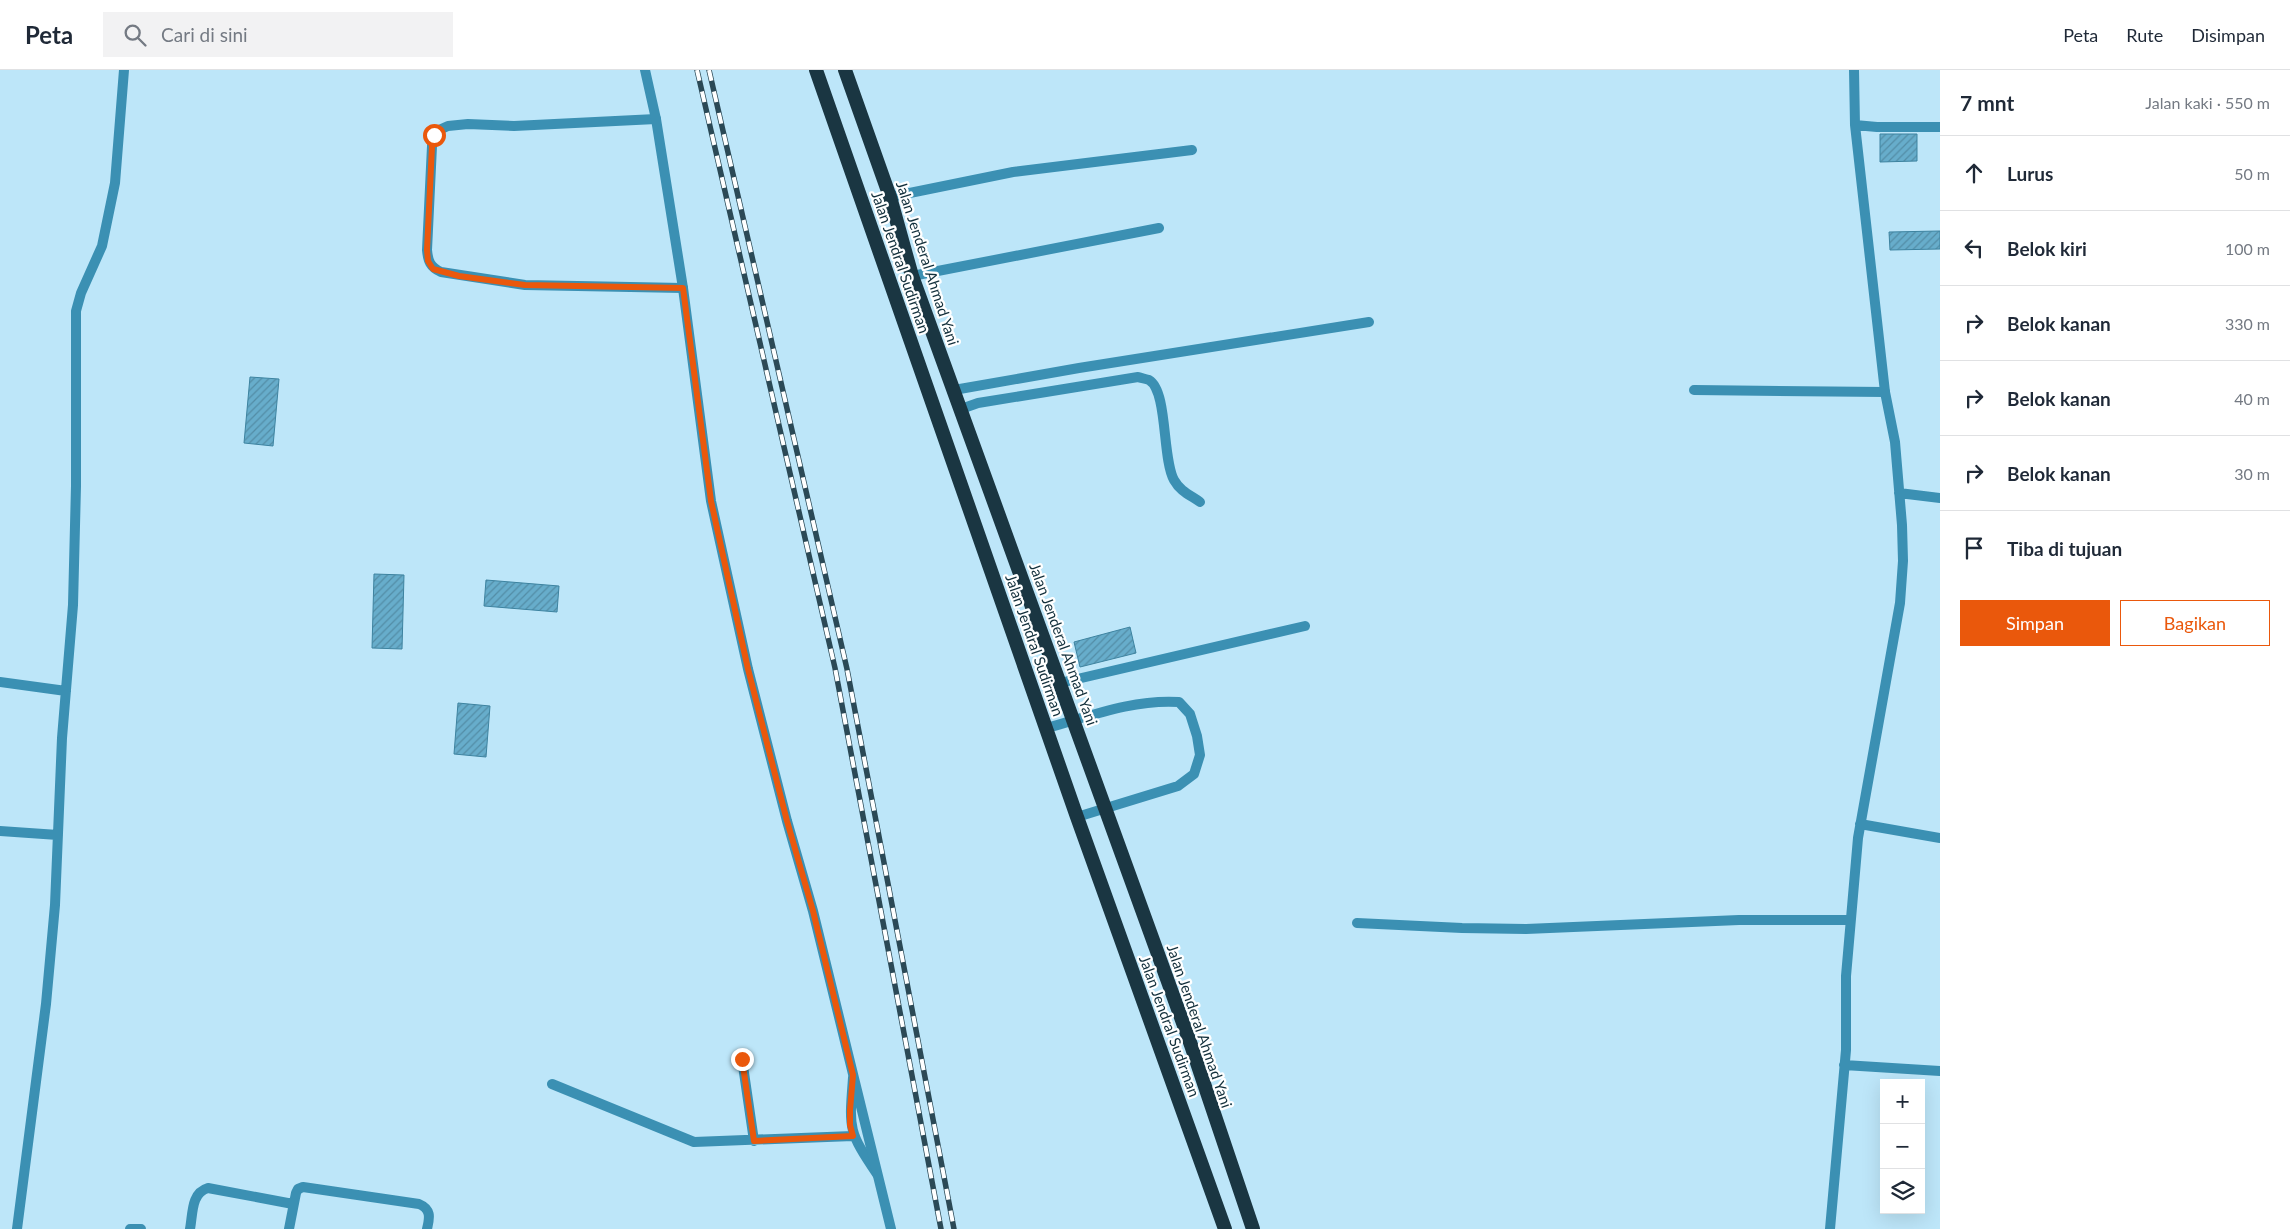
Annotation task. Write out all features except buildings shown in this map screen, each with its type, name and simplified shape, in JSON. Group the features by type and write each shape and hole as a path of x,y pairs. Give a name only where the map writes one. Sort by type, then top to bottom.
{"highway":[{"name":"Jalan Jendral Sudirman","path":"816,70 1077,816 1225,1229"},
{"name":"Jalan Jenderal Ahmad Yani","path":"845,70 890,197 912,276 1191,1045 1253,1229"}],"street":[{"path":"17,1229 46,1004 55,905 66,691 73,605 76,486 76,311 102,246 115,183 124,70"},
{"path":"645,70 656,119 683,288 713,510 748,669 787,821 813,911 891,1229"},
{"path":"1830,1229 1844,1065 1846,976 1850,920 1860,824 1900,603 1902,534 1895,442 1885,392 1855,125 1854,70"},
{"path":"656,119 514,126 468,124 439,130 434,135 432,146 428,261 433,269 441,272 525,285 683,288"},
{"path":"1855,125 1940,127"},
{"path":"890,197 1013,172 1192,150"},
{"path":"912,276 1159,228"},
{"path":"954,390 1079,368 1370,322"},
{"path":"961,409 978,404 1138,378 1150,381 1156,390 1162,412 1169,466 1173,479 1181,490 1200,502"},
{"path":"1694,390 1885,392"},
{"path":"1899,493 1940,498"},
{"path":"1060,683 1305,626"},
{"path":"0,682 66,691"},
{"path":"1047,728 1124,706 1159,701 1179,702 1190,714 1200,755 1194,774 1178,786 1106,809 1077,816"},
{"path":"1860,824 1940,838"},
{"path":"0,831 58,835"},
{"path":"1357,923 1526,929 1739,920 1850,920"},
{"path":"742,1059 754,1141"},
{"path":"1844,1065 1940,1071"},
{"path":"853,1075 850,1125 853,1136 877,1174"},
{"path":"552,1084 688,1141 715,1143 853,1136"},
{"path":"289,1229 296,1193 298,1188 303,1187 419,1204 426,1207 428,1211 427,1229"},
{"path":"190,1229 196,1195 201,1190 208,1188 294,1204"},
{"path":"130,1229 141,1229"}],"railway":[{"path":"697,70 835,668 941,1229"},
{"path":"709,70 847,669 954,1229"}],"route":[{"path":"434,135 427,250 428,261 433,269 459,276 525,285 683,288 711,501 748,669 787,821 813,911 853,1075 850,1110 850,1125 853,1136 754,1141 742,1059"}]}
